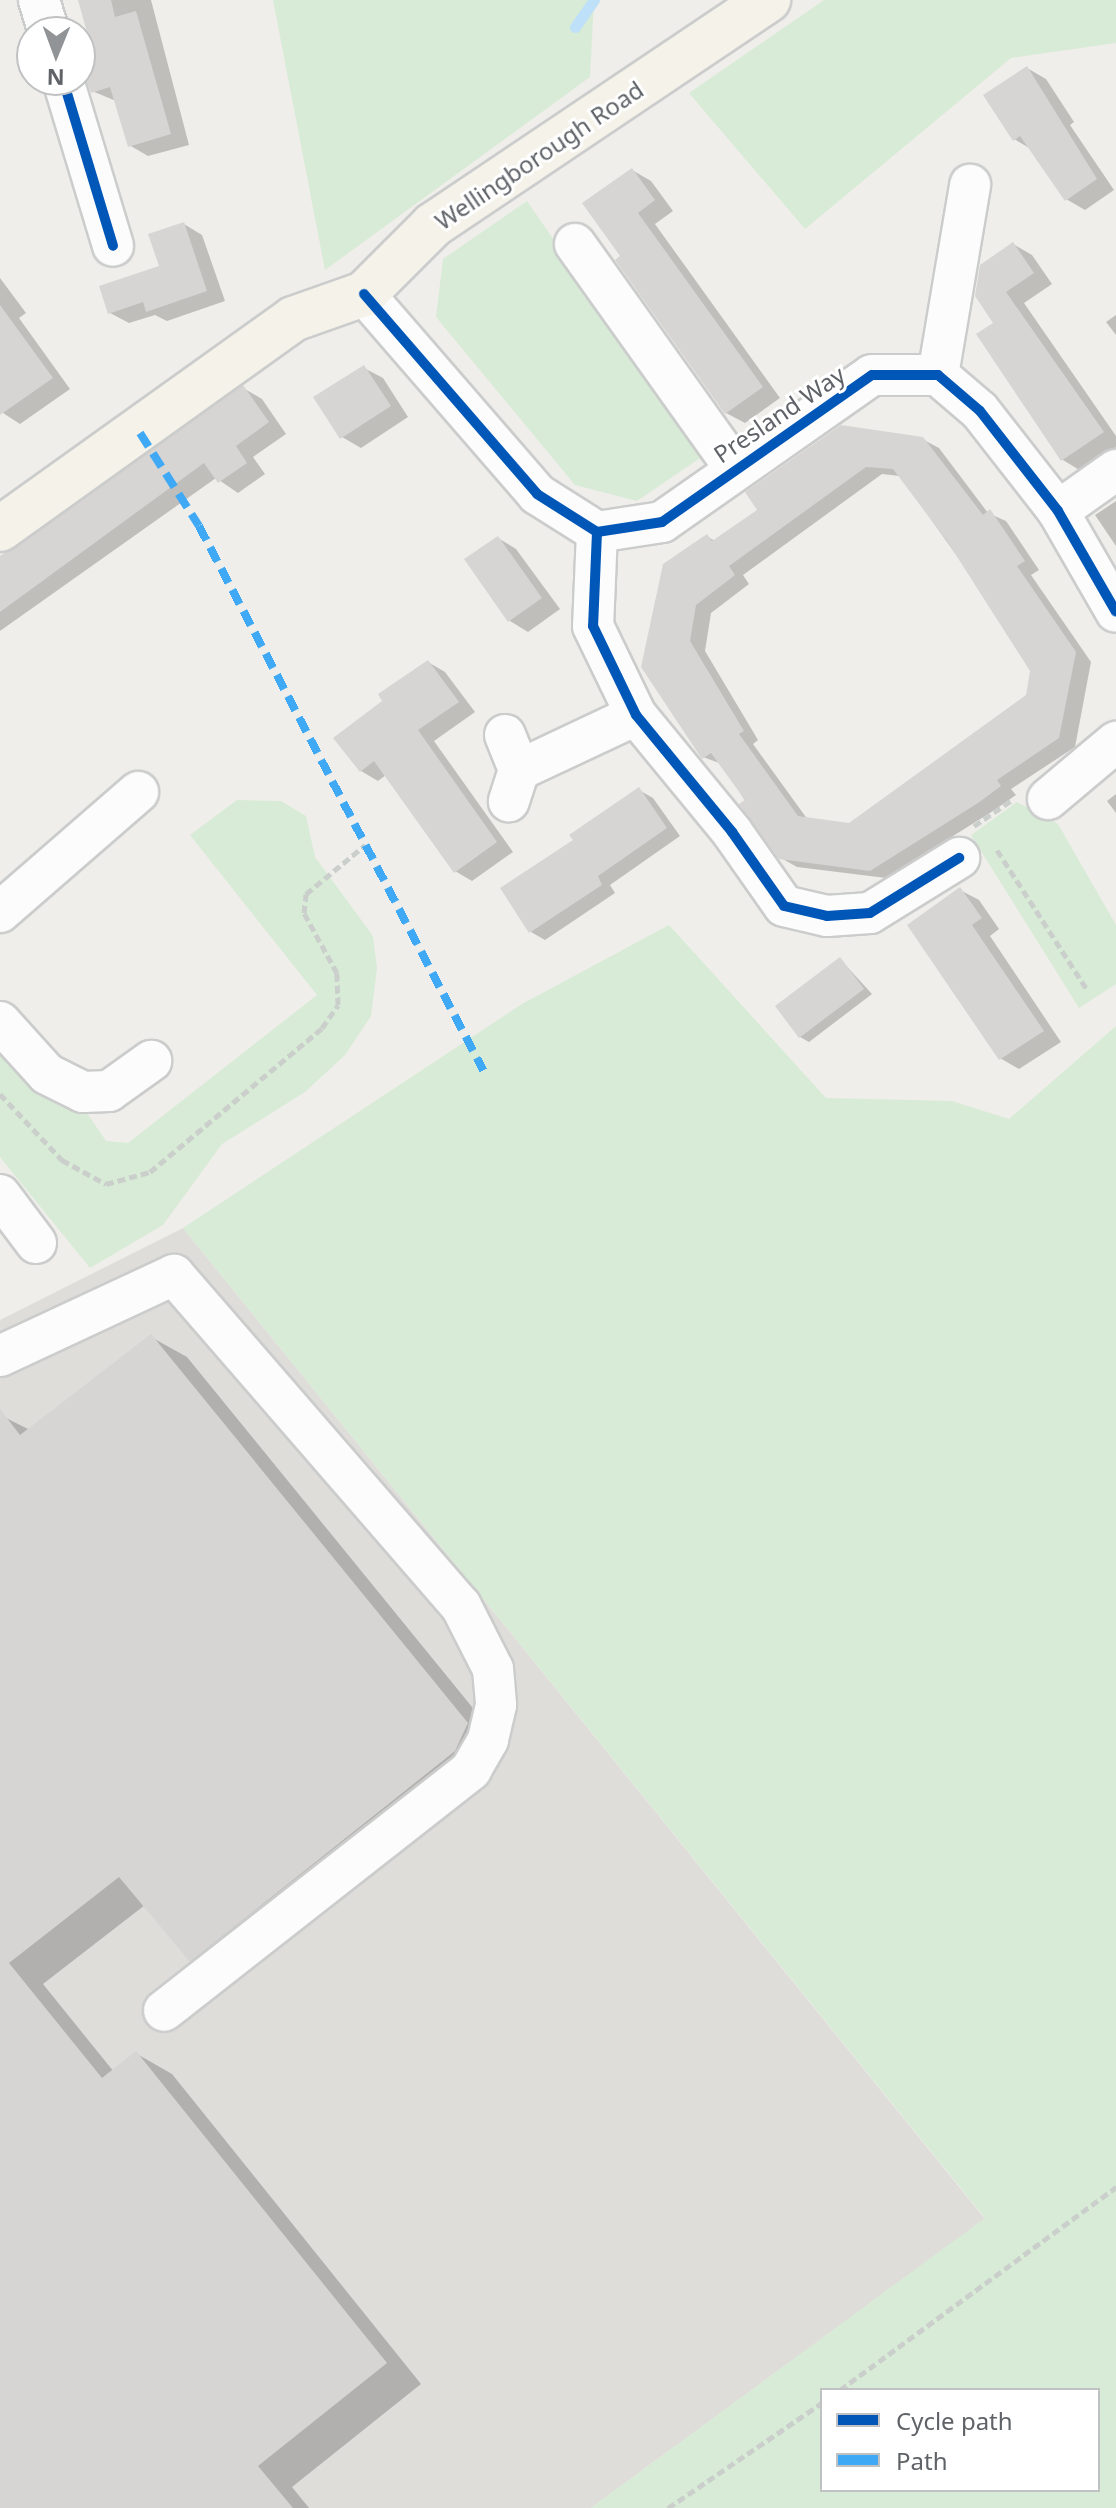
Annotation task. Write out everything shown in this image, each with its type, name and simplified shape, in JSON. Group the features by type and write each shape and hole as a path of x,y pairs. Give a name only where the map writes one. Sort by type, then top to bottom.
{"main road":[{"name":"Wellingborough Road","path":"0,529 293,319 364,294 433,225 768,0"}],"street":[{"path":"68,96 113,246"},
{"path":"970,185 938,375 980,411 1058,511 1116,612"},
{"path":"575,244 734,467"},
{"path":"364,294 537,494 597,532 593,626 636,715 732,832 784,906 827,916 870,913 959,858"},
{"name":"Presland Way","path":"597,532 662,522 734,467 872,375 938,375"},
{"path":"1058,511 1116,470"},
{"path":"511,769 636,715"},
{"path":"1048,799 1116,742"},
{"path":"0,912 138,792"},
{"path":"0,1022 47,1074 83,1092 109,1091 151,1061"},
{"path":"0,1195 36,1243"},
{"path":"0,1356 174,1275 461,1606 493,1669 496,1705 488,1740 471,1770 164,2011"}],"path":[{"path":"959,858 955,840 1016,797 1048,799"},
{"path":"979,823 1088,991"},
{"path":"0,1094 62,1160 106,1184 150,1172 322,1028 338,1005 337,973 304,913 306,894 365,845"},
{"path":"843,2388 1116,2187"},
{"path":"668,2508 820,2404"}],"shaded area":[{"path":"183,1228 985,2219 591,2508 0,2508 0,1320"}],"green space":[{"path":"273,0 594,0 590,77 325,270"},
{"path":"824,0 1116,0 1116,43 1011,58 805,229 689,93"},
{"path":"527,201 703,456 637,501 575,485 436,317 443,259"},
{"path":"237,800 281,801 306,816 315,857 373,936 377,969 371,1016 345,1055 305,1092 222,1144 163,1225 90,1268 0,1157 0,1048 78,1100 106,1141 128,1143 317,995 190,835"},
{"path":"1017,802 1058,824 1116,925 1116,984 1079,1008 971,835"},
{"path":"669,925 826,1098 952,1101 1009,1119 1116,1026 1116,2508 591,2508 985,2218 183,1228 522,1004"}],"building":[{"path":"78,0 111,0 115,17 136,11 171,134 128,147 110,87 96,91 96,16 82,16"},
{"path":"1027,66 1097,179 1065,201 1020,136 1013,141 983,95"},
{"path":"632,168 655,200 638,213 763,387 725,414 615,260 620,256 582,203"},
{"path":"184,222 207,291 146,312 143,302 108,314 99,286 159,266 148,234"},
{"path":"1013,242 1034,273 1006,292 1104,432 1061,461 976,334 993,323 975,296 980,265"},
{"path":"0,305 53,378 0,415"},
{"path":"364,365 391,406 340,439 313,397"},
{"path":"243,385 269,422 236,446 247,463 218,483 204,463 0,612 0,556"},
{"path":"841,425 923,437 983,515 990,509 1025,561 1017,566 1076,652 1059,738 997,780 1001,786 978,803 870,871 779,859 739,804 745,800 711,753 702,759 641,667 663,564 707,534 712,541 757,510 745,492","holes":["866,467 893,469 947,541 1030,671 1026,695 849,823 798,816 739,734 744,731 690,641 696,605 735,575 729,566"]},
{"path":"498,536 542,598 508,622 464,559"},
{"path":"428,660 459,702 418,730 497,842 454,873 374,761 360,772 333,738 382,701 378,694"},
{"path":"639,787 667,828 598,876 602,885 529,933 500,888 573,840 569,835"},
{"path":"960,887 982,918 972,925 1044,1031 999,1060 907,925"},
{"path":"840,957 864,989 799,1038 775,1006"},
{"path":"151,1334 468,1723 455,1751 190,1962 119,1877 9,1963 102,2078 136,2051 387,2363 258,2466 293,2508 0,2508 0,1409 20,1435"}],"waterway":[{"path":"575,27 594,0"}],"marked path":[{"path":"140,433 199,526 483,1070"}],"cycle path":[{"path":"68,96 113,246"},
{"path":"364,294 537,494 597,532 593,626 636,715 732,832 784,906 827,916 870,913 959,858"},
{"path":"597,532 662,522 872,375 938,375 980,411 1058,511 1116,612"}]}
